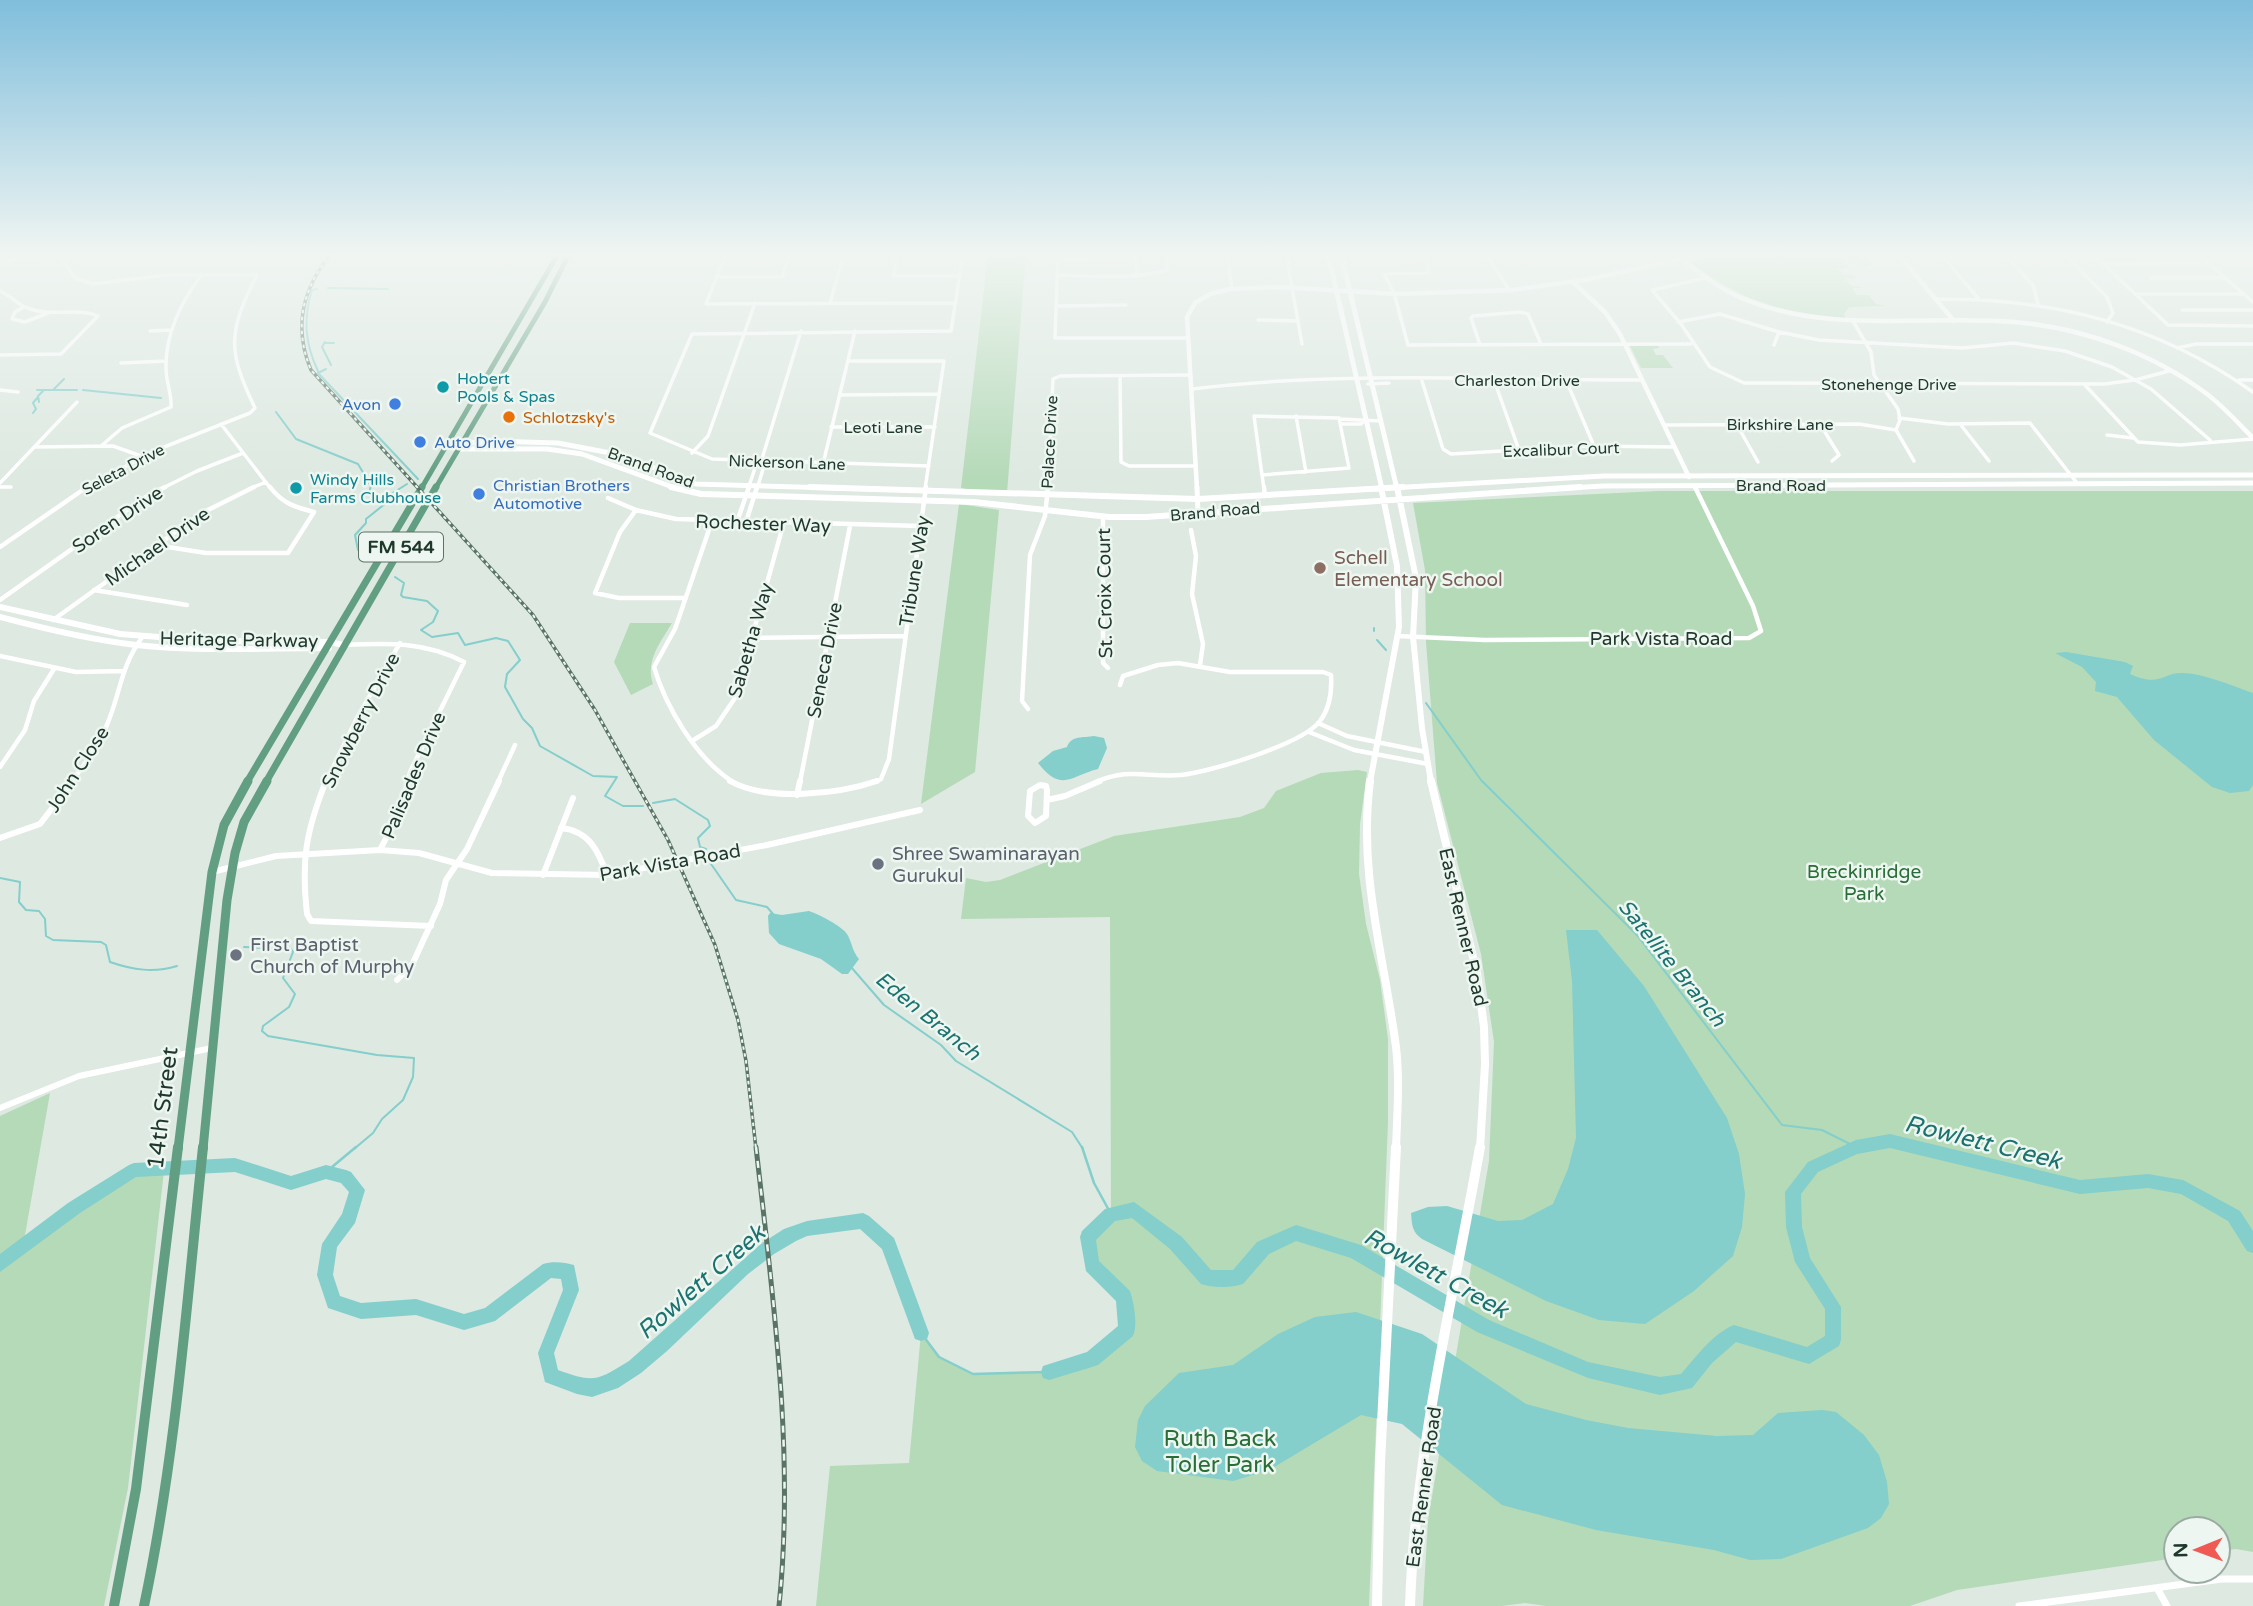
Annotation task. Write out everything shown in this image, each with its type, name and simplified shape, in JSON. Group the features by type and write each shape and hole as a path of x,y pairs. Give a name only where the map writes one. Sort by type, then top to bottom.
{"main road":[{"path":"516,329 528,329"},
{"name":"FM 544","path":"328,645 516,329"},
{"name":"FM 544","path":"343,645 528,329"},
{"name":"East Renner Road","path":"1346,329 1396,555 1400,599 1392,686 1376,755 1366,818 1366,858 1372,913 1388,989 1397,1051 1397,1142 1380,1463 1377,1606"},
{"name":"East Renner Road","path":"1360,329 1413,555 1416,578 1413,637 1426,752 1482,999 1485,1064 1481,1143 1420,1478 1412,1542 1409,1606"},
{"path":"490,372 503,372"},
{"path":"532,449 536,442"},
{"name":"Brand Road","path":"460,446 536,442 598,448 696,484 1198,499 1546,479 2253,475"},
{"name":"Brand Road","path":"446,446 532,449 597,458 649,481 684,492 925,499 1102,516 1146,517 1384,498 1552,489 2253,483"},
{"path":"1689,477 1694,486"},
{"path":"1546,479 1552,489"},
{"path":"1357,500 1377,504 1388,516"},
{"name":"Heritage Parkway","path":"0,607 100,631 143,636 328,645"},
{"name":"Heritage Parkway","path":"0,617 69,635 136,645 207,648 343,645"},
{"path":"207,648 212,641"},
{"name":"14th Street","path":"114,1606 136,1489 145,1422 212,872 224,825 232,807 328,645"},
{"path":"144,1606 158,1545 174,1413 233,866 244,822 251,807 343,645"}],"street":[{"path":"0,355 61,354 86,329"},
{"name":"Seleta Drive","path":"0,547 79,492 141,456 255,410 236,369 233,341 236,329"},
{"path":"692,453 708,436 746,329"},
{"path":"650,433 692,334 951,329"},
{"path":"1055,329 1055,338 1188,338"},
{"path":"1187,329 1198,513"},
{"path":"1299,329 1302,344"},
{"path":"1404,329 1408,345 1691,344"},
{"path":"1475,329 1480,345"},
{"path":"1535,329 1541,345"},
{"path":"1616,329 1689,477"},
{"name":"Stonehenge Drive","path":"1682,329 1699,358 1712,369 1744,383 2084,384 2136,380 2169,371"},
{"path":"1769,329 1819,340 1868,344 1963,348 2027,344 2087,358 2136,380 2171,404 2210,440"},
{"path":"1858,329 1871,352 1872,370 1898,409 1896,430 1914,461"},
{"path":"2059,329 2130,352 2169,371 2207,394 2253,438"},
{"path":"2126,329 2177,348 2238,380 2253,392"},
{"path":"102,446 122,428 171,407 166,361 171,330 150,331"},
{"path":"746,522 751,496 764,466 761,462 801,331"},
{"path":"823,464 855,331"},
{"path":"1774,345 1779,332"},
{"path":"2177,348 2196,344 2253,344"},
{"path":"121,363 166,361"},
{"path":"848,361 944,361"},
{"name":"Tribune Way","path":"797,795 844,789 881,779 889,760 944,361"},
{"path":"1190,375 1120,376 1121,462 1129,466 1195,466"},
{"name":"Palace Drive","path":"1028,709 1024,708 1023,702 1030,555 1039,535 1045,509 1051,458 1053,379 1055,376 1120,376"},
{"path":"1494,380 1519,450"},
{"path":"1566,380 1594,446"},
{"name":"Charleston Drive","path":"1192,389 1242,383 1642,380"},
{"path":"2238,380 2253,380"},
{"path":"1422,381 1443,449 1447,453"},
{"path":"2084,384 2138,442 2155,445 2187,444 2253,438"},
{"path":"0,390 18,392"},
{"path":"840,395 939,394"},
{"path":"0,485 77,402"},
{"path":"1265,497 1254,416 1296,416 1361,424 1365,421 1381,421"},
{"path":"1296,416 1306,472"},
{"path":"1899,418 1960,425 2030,423 2077,483"},
{"path":"1262,475 1347,469 1349,466 1339,420"},
{"path":"155,545 205,553 288,553 314,512 286,505 221,424"},
{"path":"1820,424 1839,455 1832,461"},
{"name":"Birkshire Lane","path":"1664,425 1859,424 1896,430"},
{"path":"1737,425 1758,462"},
{"path":"1960,425 1989,461"},
{"name":"Leoti Lane","path":"831,427 935,427"},
{"path":"2127,432 2107,435 2133,438"},
{"name":"Nickerson Lane","path":"650,433 692,453 712,459 929,466"},
{"path":"34,447 102,446 123,448 141,456"},
{"name":"Excalibur Court","path":"1447,453 1456,455 1594,446 1674,447"},
{"name":"Soren Drive","path":"0,600 144,498 197,471 243,453"},
{"name":"Michael Drive","path":"53,620 155,545 222,501 266,482"},
{"path":"0,485 11,487"},
{"name":"Park Vista Road","path":"1397,636 1485,640 1757,636 1761,631 1753,606 1694,486"},
{"path":"737,522 751,496"},
{"name":"Rochester Way","path":"608,498 636,510 676,519 921,526"},
{"path":"636,510 620,532 595,593 619,598 685,598"},
{"name":"St. Croix Court","path":"1102,516 1102,663 1108,668"},
{"path":"712,521 675,629 654,667 703,761 715,772 747,789 797,795"},
{"name":"Sabetha Way","path":"692,741 716,726 735,698 784,523"},
{"name":"Seneca Drive","path":"797,795 850,526"},
{"path":"1191,530 1196,556 1192,594 1203,644 1200,665"},
{"path":"94,590 187,605"},
{"name":"John Close","path":"0,838 40,824 103,737 122,671 143,636"},
{"path":"752,638 904,636"},
{"path":"343,645 400,643 431,647 449,652 464,662"},
{"name":"Snowberry Drive","path":"400,643 324,785 304,852 307,914 311,920 431,926"},
{"path":"0,656 88,674 122,671"},
{"name":"Palisades Drive","path":"380,850 403,805 411,772 464,662"},
{"path":"1047,800 1066,797 1118,774 1185,774 1234,760 1308,732 1318,723 1328,706 1332,691 1331,675 1323,672 1230,672 1200,665 1157,665 1123,676 1120,685"},
{"path":"0,767 25,730 34,701 54,669"},
{"path":"1318,723 1339,733 1379,744 1426,752"},
{"path":"1308,732 1376,755 1428,764"},
{"path":"1334,743 1339,733"},
{"path":"397,980 412,965 431,926 446,880 467,849 515,745"},
{"path":"1046,786 1047,800 1045,816 1040,822 1031,820 1028,816 1030,791 1033,787 1046,786"},
{"path":"543,875 573,797"},
{"name":"Park Vista Road","path":"212,872 267,857 304,852 380,850 419,853 492,873 607,875 767,845 920,810"},
{"path":"561,828 573,829 595,842 607,875"},
{"path":"0,1108 79,1076 212,1048"},
{"path":"2024,1606 2253,1578"},
{"path":"2157,1588 2167,1606"}],"green space":[{"path":"979,329 1020,329 1007,493 961,488"},
{"path":"1658,345 1659,348 1653,349 1656,355 1663,355 1673,368 1641,368 1630,346"},
{"name":"Breckinridge Park","path":"1659,491 2253,491 2253,1552 2232,1549 2232,1515 2162,1515 2162,1560 1957,1590 1910,1606 1546,1606 1525,1603 1502,1606 1423,1606 1428,1520 1489,1161 1494,1042 1481,954 1437,783 1426,642 1425,570 1413,503"},
{"path":"959,504 999,510 975,772 921,804"},
{"path":"630,623 672,623 652,660 653,684 631,695 614,662"},
{"name":"Ruth Back Toler Park","path":"1358,770 1367,772 1360,824 1359,874 1366,924 1380,980 1388,1039 1388,1122 1369,1606 816,1606 830,1466 909,1463 921,1333 939,1357 974,1374 1049,1372 1092,1359 1127,1329 1124,1297 1092,1265 1088,1237 1111,1214 1110,917 961,919 966,878 986,882 1000,880 1114,836 1240,817 1264,808 1276,791 1321,773"},
{"path":"50,1093 22,1252 130,1176 164,1171 128,1488 104,1606 0,1606 0,1116"}],"water":[{"path":"2066,652 2125,662 2133,666 2130,674 2148,680 2176,673 2192,674 2253,693 2253,785 2249,791 2230,793 2212,787 2154,740 2117,697 2095,691 2096,682 2082,667 2055,653"},
{"path":"1094,736 1104,738 1107,748 1098,769 1060,780 1046,772 1038,763 1053,751 1067,747 1072,740"},
{"path":"809,911 824,917 847,934 859,959 848,974 842,974 821,959 779,944 769,933 770,913 782,915"},
{"path":"1566,930 1597,930 1644,986 1727,1118 1739,1154 1745,1194 1742,1227 1733,1256 1694,1291 1645,1324 1599,1320 1546,1301 1422,1239 1412,1225 1411,1213 1428,1207 1447,1206 1498,1221 1522,1220 1553,1204 1568,1169 1576,1138 1572,981"},
{"path":"1356,1312 1422,1334 1526,1404 1586,1420 1628,1428 1717,1436 1753,1435 1778,1413 1822,1410 1836,1412 1864,1435 1879,1455 1887,1482 1889,1504 1881,1518 1868,1528 1781,1559 1750,1560 1714,1550 1596,1530 1502,1505 1402,1424 1361,1415 1269,1470 1233,1481 1157,1471 1142,1461 1135,1447 1138,1420 1145,1406 1179,1373 1233,1365 1278,1334 1315,1317"}],"waterway":[{"path":"307,329 310,351 318,371"},
{"path":"325,342 322,347 331,365"},
{"path":"325,343 334,343"},
{"path":"326,369 318,373 418,479"},
{"path":"53,390 64,379"},
{"path":"37,390 53,390"},
{"path":"53,390 77,390"},
{"path":"83,390 161,398"},
{"path":"39,402 38,396 43,391"},
{"path":"33,413 36,409 33,403 38,397"},
{"name":"Eden Branch","path":"276,412 296,439 358,464 371,486 368,495 388,496"},
{"path":"388,496 407,484"},
{"name":"Eden Branch","path":"376,551 358,550 355,535 366,523 366,519 391,499 388,496"},
{"name":"Eden Branch","path":"395,577 404,583 401,595 403,597 427,601 438,611 433,622 421,630 432,637 458,633 465,645 496,638 508,641 520,660 507,674 505,687 523,719 532,728 540,746 593,776 617,777 605,796 623,806 643,806"},
{"name":"Satellite Branch","path":"1377,640 1386,650"},
{"name":"Satellite Branch","path":"1426,703 1481,780 1637,935 1782,1125 1822,1130 1856,1147"},
{"name":"Eden Branch","path":"653,803 675,799 708,820 710,826 698,838 700,847 706,849"},
{"name":"Eden Branch","path":"709,861 736,900 767,907 773,914"},
{"path":"0,878 20,882 19,902 26,910 39,911 45,919 46,936 53,940 101,942 106,945 110,962 127,967 152,970 177,966"},
{"path":"244,947 291,949 293,952 283,978 295,994 289,1007 263,1026 262,1031 268,1036 377,1055 414,1058 413,1077 403,1100 382,1119 373,1133 354,1149"},
{"name":"Eden Branch","path":"851,967 884,1005 941,1045 956,1061 1072,1132 1082,1148"},
{"name":"Rowlett Creek","path":"1049,1372 1092,1359 1127,1330 1124,1297 1092,1265 1088,1237 1111,1214 1134,1210 1176,1243 1207,1278 1237,1278 1263,1248 1296,1233 1355,1251 1483,1326 1588,1370 1660,1386 1686,1382 1706,1357 1734,1333 1809,1356 1833,1340 1833,1307 1803,1262 1794,1227 1793,1192 1813,1167 1856,1147 1890,1141 2080,1187 2148,1181 2183,1187 2234,1216 2253,1245"},
{"path":"326,1172 356,1147"},
{"name":"Eden Branch","path":"1082,1148 1094,1183 1111,1214"},
{"name":"Rowlett Creek","path":"0,1264 74,1208 134,1170 235,1165 291,1183 326,1172 346,1177 357,1190 349,1218 330,1244 325,1275 334,1302 361,1311 416,1307 464,1322 489,1315 549,1270 568,1271 571,1290 546,1353 551,1376 582,1387 592,1388 612,1382 635,1367 768,1248 798,1231 826,1225 863,1221 888,1244 921,1333"},
{"name":"Rowlett Creek","path":"921,1333 939,1357 973,1374 1049,1372"}],"railway":[{"path":"302,329 302,339 311,370 533,615 595,710 668,840 715,945 738,1020 746,1061 756,1149"},
{"path":"756,1147 775,1319 783,1434 785,1491 779,1606"}],"place":[{"name":"Hobert Pools & Spas","path":"443,387"},
{"name":"Avon","path":"395,404"},
{"name":"Schlotzsky's","path":"509,417"},
{"name":"Auto Drive","path":"420,442"},
{"name":"Windy Hills Farms Clubhouse","path":"296,488"},
{"name":"Christian Brothers Automotive","path":"479,494"},
{"name":"Schell Elementary School","path":"1320,568"},
{"name":"Shree Swaminarayan Gurukul","path":"878,864"},
{"name":"First Baptist Church of Murphy","path":"236,955"}]}
